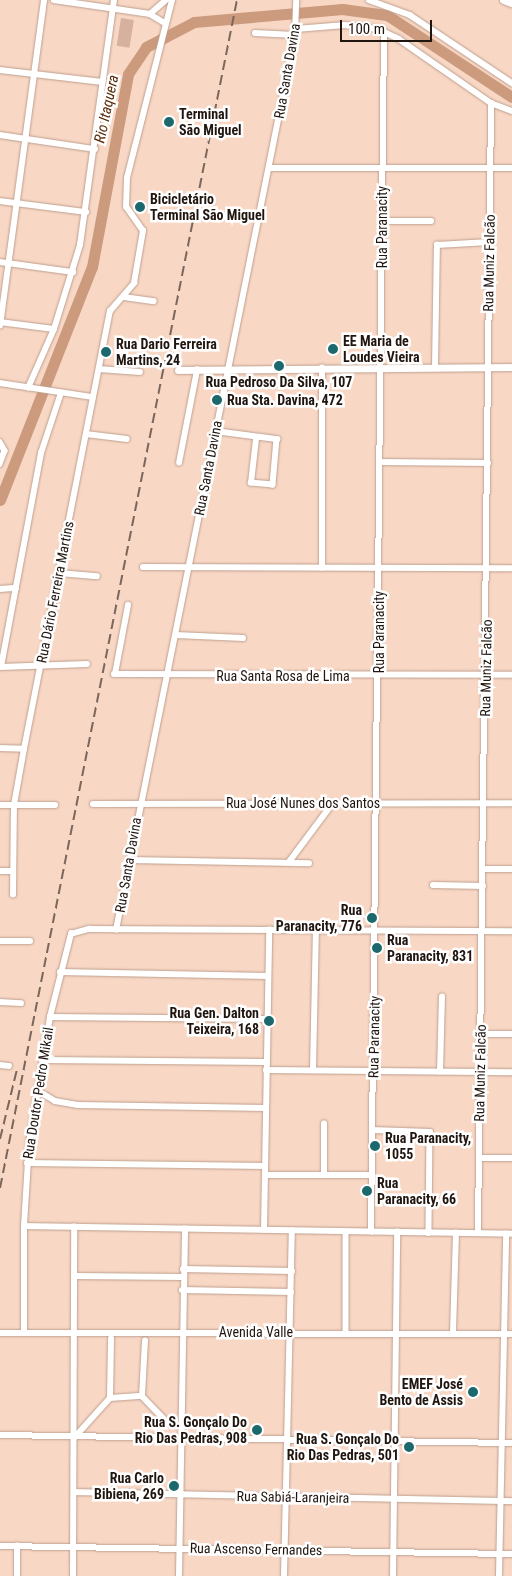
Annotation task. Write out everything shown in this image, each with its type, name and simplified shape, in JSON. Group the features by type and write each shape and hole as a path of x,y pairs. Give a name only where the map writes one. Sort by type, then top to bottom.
{"main road":[{"path":"504,0 512,3"}],"street":[{"path":"44,0 0,323 54,330"},
{"path":"54,0 150,14 165,26 172,0"},
{"path":"31,389 54,330 73,272 86,212 114,0"},
{"path":"150,14 166,0"},
{"path":"369,0 410,15 512,83"},
{"name":"Rua Santa Davina","path":"116,930 296,29 296,3"},
{"path":"255,33 345,25 384,32 491,102 512,111"},
{"name":"Rua Dário Ferreira Martins","path":"13,895 14,805 112,307 124,297 134,283 142,231 130,216 125,199 139,124 165,26"},
{"name":"Rua Paranacity","path":"371,1232 379,676 384,32"},
{"path":"0,70 102,82"},
{"name":"Rua Muniz Falcão","path":"478,1233 484,869 491,102"},
{"path":"0,135 94,149"},
{"path":"269,168 512,168"},
{"path":"0,200 86,212"},
{"path":"382,221 431,221"},
{"path":"435,367 437,245 489,242"},
{"path":"0,262 73,272"},
{"path":"124,297 154,301"},
{"path":"178,370 512,367"},
{"path":"322,368 322,568"},
{"path":"99,369 140,372"},
{"path":"179,463 197,370"},
{"path":"0,383 93,397"},
{"path":"58,393 41,453 0,667 87,664"},
{"path":"215,431 256,439 276,439 278,442 275,484 252,484 256,439"},
{"path":"86,434 127,439"},
{"path":"0,442 5,451 0,464"},
{"path":"380,462 488,463"},
{"path":"143,567 512,568"},
{"path":"59,573 97,576"},
{"path":"0,589 16,588"},
{"name":"Rua Santa Rosa de Lima","path":"128,605 115,674 512,675"},
{"path":"176,635 243,638"},
{"path":"0,748 24,749"},
{"path":"289,862 333,803"},
{"name":"Rua José Nunes dos Santos","path":"93,804 512,803"},
{"path":"0,805 55,805"},
{"path":"129,860 308,863"},
{"path":"484,869 512,869"},
{"path":"0,871 12,871"},
{"path":"433,885 483,886"},
{"name":"Rua Doutor Pedro Mikail","path":"24,1331 24,1226 27,1162 42,1060 60,972 71,934 82,930 116,930"},
{"path":"116,930 512,931"},
{"path":"264,1230 269,930"},
{"path":"313,1070 316,931"},
{"path":"0,941 30,942"},
{"path":"60,972 268,976"},
{"path":"440,1072 442,997"},
{"path":"0,1002 21,1003"},
{"path":"50,1017 267,1019"},
{"path":"480,1034 512,1034"},
{"path":"42,1060 266,1062"},
{"path":"0,1066 9,1066"},
{"path":"266,1070 512,1072"},
{"path":"37,1090 55,1101 78,1105 266,1108"},
{"path":"324,1124 324,1175"},
{"path":"372,1130 429,1131 429,1233"},
{"path":"479,1158 512,1158"},
{"path":"27,1162 265,1166"},
{"path":"265,1175 372,1175"},
{"path":"24,1226 509,1234 500,1576"},
{"path":"73,1576 74,1227"},
{"path":"179,1576 179,1438 185,1229"},
{"path":"284,1576 292,1231"},
{"path":"346,1232 346,1331"},
{"path":"393,1576 397,1232"},
{"path":"453,1333 456,1233"},
{"path":"183,1269 292,1271"},
{"path":"74,1276 183,1277"},
{"path":"182,1290 291,1292"},
{"name":"Avenida Valle","path":"0,1333 24,1331 181,1333 397,1331 512,1334"},
{"path":"74,1438 110,1398 111,1339"},
{"path":"145,1341 142,1396 169,1424"},
{"path":"504,1385 512,1385"},
{"path":"110,1398 142,1396"},
{"path":"0,1435 74,1438 305,1439 512,1443"},
{"name":"Rua Sabiá-Laranjeira","path":"74,1492 180,1496 512,1501"},
{"name":"Rua Ascenso Fernandes","path":"0,1546 74,1545 512,1554"},
{"path":"17,1546 17,1576"}],"shaded area":[{"path":"121,18 134,20 129,48 117,46"}],"waterway":[{"name":"Rio Itaquera","path":"0,500 92,267 128,74 146,47 194,22 342,9 387,15 512,97"}],"railway":[{"path":"0,1188 237,0"},
{"path":"0,1139 17,1069"}],"place":[{"name":"Terminal São Miguel","path":"169,122"},
{"name":"Bicicletário Terminal São Miguel","path":"140,207"},
{"name":"EE Maria de Loudes Vieira","path":"333,349"},
{"name":"Rua Dario Ferreira Martins, 24","path":"106,352"},
{"name":"Rua Pedroso Da Silva, 107","path":"279,366"},
{"name":"Rua Sta. Davina, 472","path":"217,400"},
{"name":"Rua Paranacity, 776","path":"372,918"},
{"name":"Rua Paranacity, 831","path":"377,948"},
{"name":"Rua Gen. Dalton Teixeira, 168","path":"269,1021"},
{"name":"Rua Paranacity, 1055","path":"375,1146"},
{"name":"Rua Paranacity, 66","path":"367,1191"},
{"name":"EMEF José Bento de Assis","path":"473,1392"},
{"name":"Rua S. Gonçalo Do Rio Das Pedras, 908","path":"257,1430"},
{"name":"Rua S. Gonçalo Do Rio Das Pedras, 501","path":"409,1447"},
{"name":"Rua Carlo Bibiena, 269","path":"174,1486"}]}
